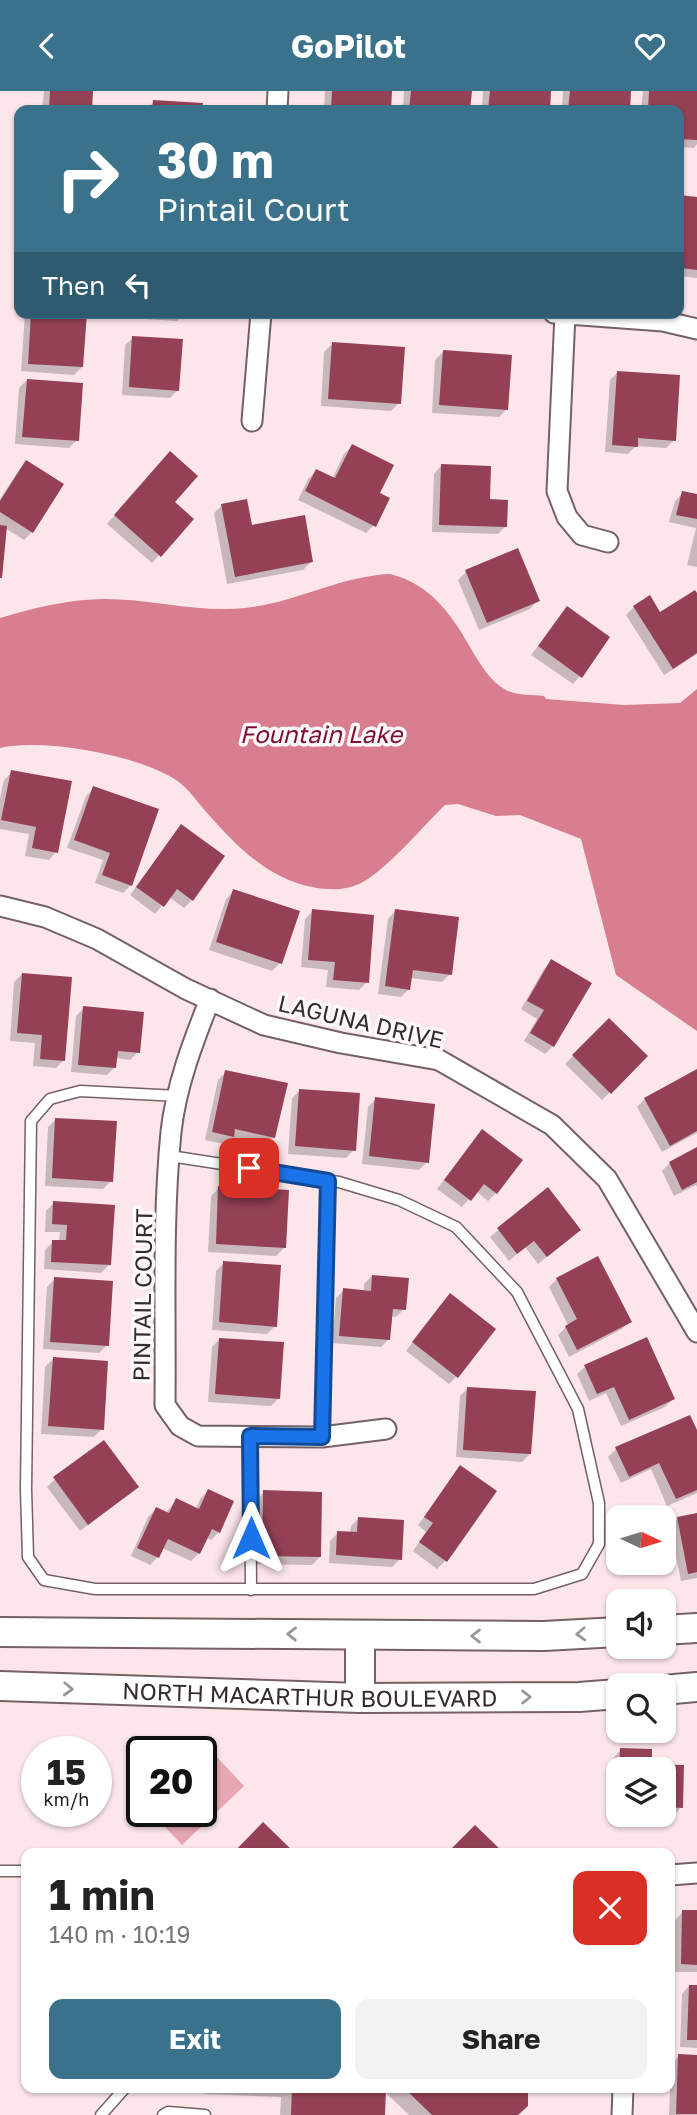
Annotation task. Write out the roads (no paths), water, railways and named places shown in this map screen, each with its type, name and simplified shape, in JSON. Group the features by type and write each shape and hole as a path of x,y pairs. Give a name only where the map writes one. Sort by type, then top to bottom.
{"main road":[{"path":"676,1629 697,1628"},
{"path":"0,1632 164,1631 544,1636 606,1633"},
{"path":"360,1635 360,1698"},
{"name":"NORTH MACARTHUR BOULEVARD","path":"0,1686 360,1698 606,1695"},
{"path":"676,1689 697,1687"}],"street":[{"path":"252,421 260,319"},
{"path":"565,319 557,491 566,517 582,535 608,543"},
{"path":"635,319 663,321 697,329"},
{"name":"LAGUNA DRIVE","path":"0,906 45,917 97,939 186,989 264,1025 341,1043 439,1060 552,1125 607,1179 697,1332"},
{"name":"PINTAIL COURT","path":"210,999 187,1056 171,1130 166,1218 165,1405 180,1426 198,1436 322,1437 386,1429"},
{"path":"675,1875 697,1873"},
{"path":"622,2115 623,2093"}],"lane":[{"path":"170,1156 328,1181 400,1200 456,1227 517,1292 578,1409 599,1503 599,1544 582,1574 534,1589 95,1590 44,1580 28,1557 26,1489 31,1121 50,1099 80,1091 179,1096"},
{"path":"322,1437 328,1181"},
{"path":"250,1436 251,1590"},
{"path":"0,1871 21,1871"},
{"path":"101,2115 121,2093"},
{"path":"163,2115 168,2112 205,2115"}],"water":[{"name":"Fountain Lake","path":"390,574 405,579 430,594 450,616 488,674 501,687 511,692 544,696 546,699 624,705 680,703 697,689 697,1031 616,975 581,839 520,815 496,816 458,804 445,805 392,859 369,878 347,888 318,888 282,877 254,860 230,838 185,788 159,771 115,756 65,747 19,745 0,748 0,618 52,605 92,599 210,609 245,608 282,601 353,579"}]}
